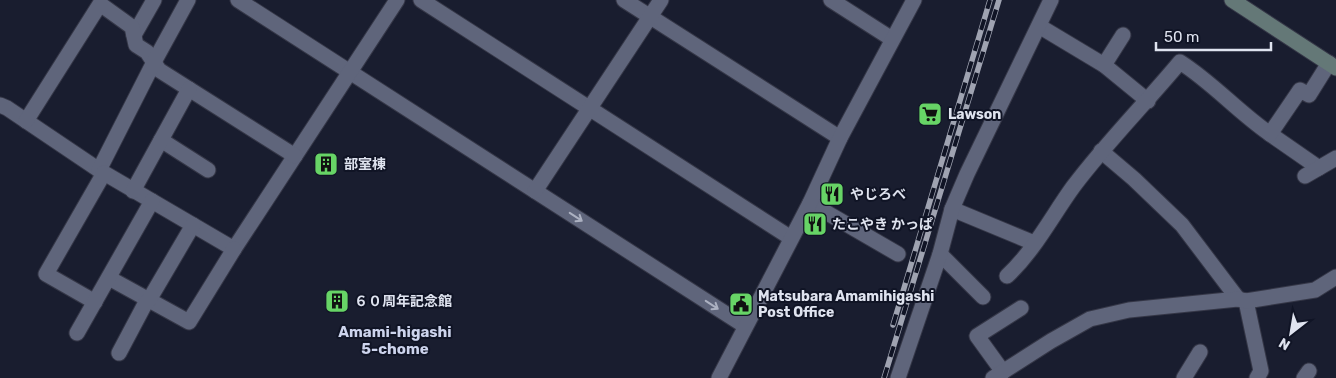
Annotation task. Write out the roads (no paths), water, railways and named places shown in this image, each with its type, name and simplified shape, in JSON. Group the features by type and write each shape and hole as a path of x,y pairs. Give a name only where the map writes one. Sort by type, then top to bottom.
{"main road":[{"path":"1232,0 1333,65"}],"street":[{"path":"134,35 154,0"},
{"path":"95,302 46,274 101,172 154,62 188,0"},
{"path":"238,0 745,326"},
{"path":"109,278 189,322 234,249 398,0"},
{"path":"421,0 791,238"},
{"path":"624,0 840,138"},
{"path":"534,191 661,0"},
{"path":"831,0 892,39"},
{"path":"719,378 810,203 840,138 914,0"},
{"path":"898,378 940,254 952,209 1051,0"},
{"path":"26,121 96,2 132,27 136,45 147,52 159,70 296,156"},
{"path":"1039,26 1104,65 1148,101"},
{"path":"1104,65 1123,35"},
{"path":"1008,276 1022,262 1101,151 1148,101 1180,62 1201,75 1254,122 1319,168"},
{"path":"1270,134 1300,90 1309,95 1333,65"},
{"path":"133,191 189,89"},
{"path":"0,105 101,172 234,249"},
{"path":"161,140 208,170"},
{"path":"1101,151 1134,179 1182,225 1242,300 1261,372 1257,378"},
{"path":"1305,176 1336,158"},
{"path":"77,333 152,201"},
{"path":"810,203 898,254"},
{"path":"952,209 1034,243"},
{"path":"119,353 145,304 193,225"},
{"path":"940,254 983,297"},
{"path":"1021,308 977,336 998,375 1090,319 1129,310 1242,300 1315,290 1336,278"},
{"path":"1184,378 1200,352"}],"railway":[{"path":"893,325 990,0"},
{"path":"884,378 999,0"}],"place":[{"name":"Lawson","path":"930,114"},
{"name":"部室棟","path":"326,164"},
{"name":"やじろべ","path":"832,194"},
{"name":"たこやき かっぱ","path":"815,224"},
{"name":"６０周年記念館","path":"337,301"},
{"name":"Matsubara Amamihigashi Post Office","path":"741,304"}],"district":[{"name":"Amami-higashi 5-chome","path":"395,340"}]}
